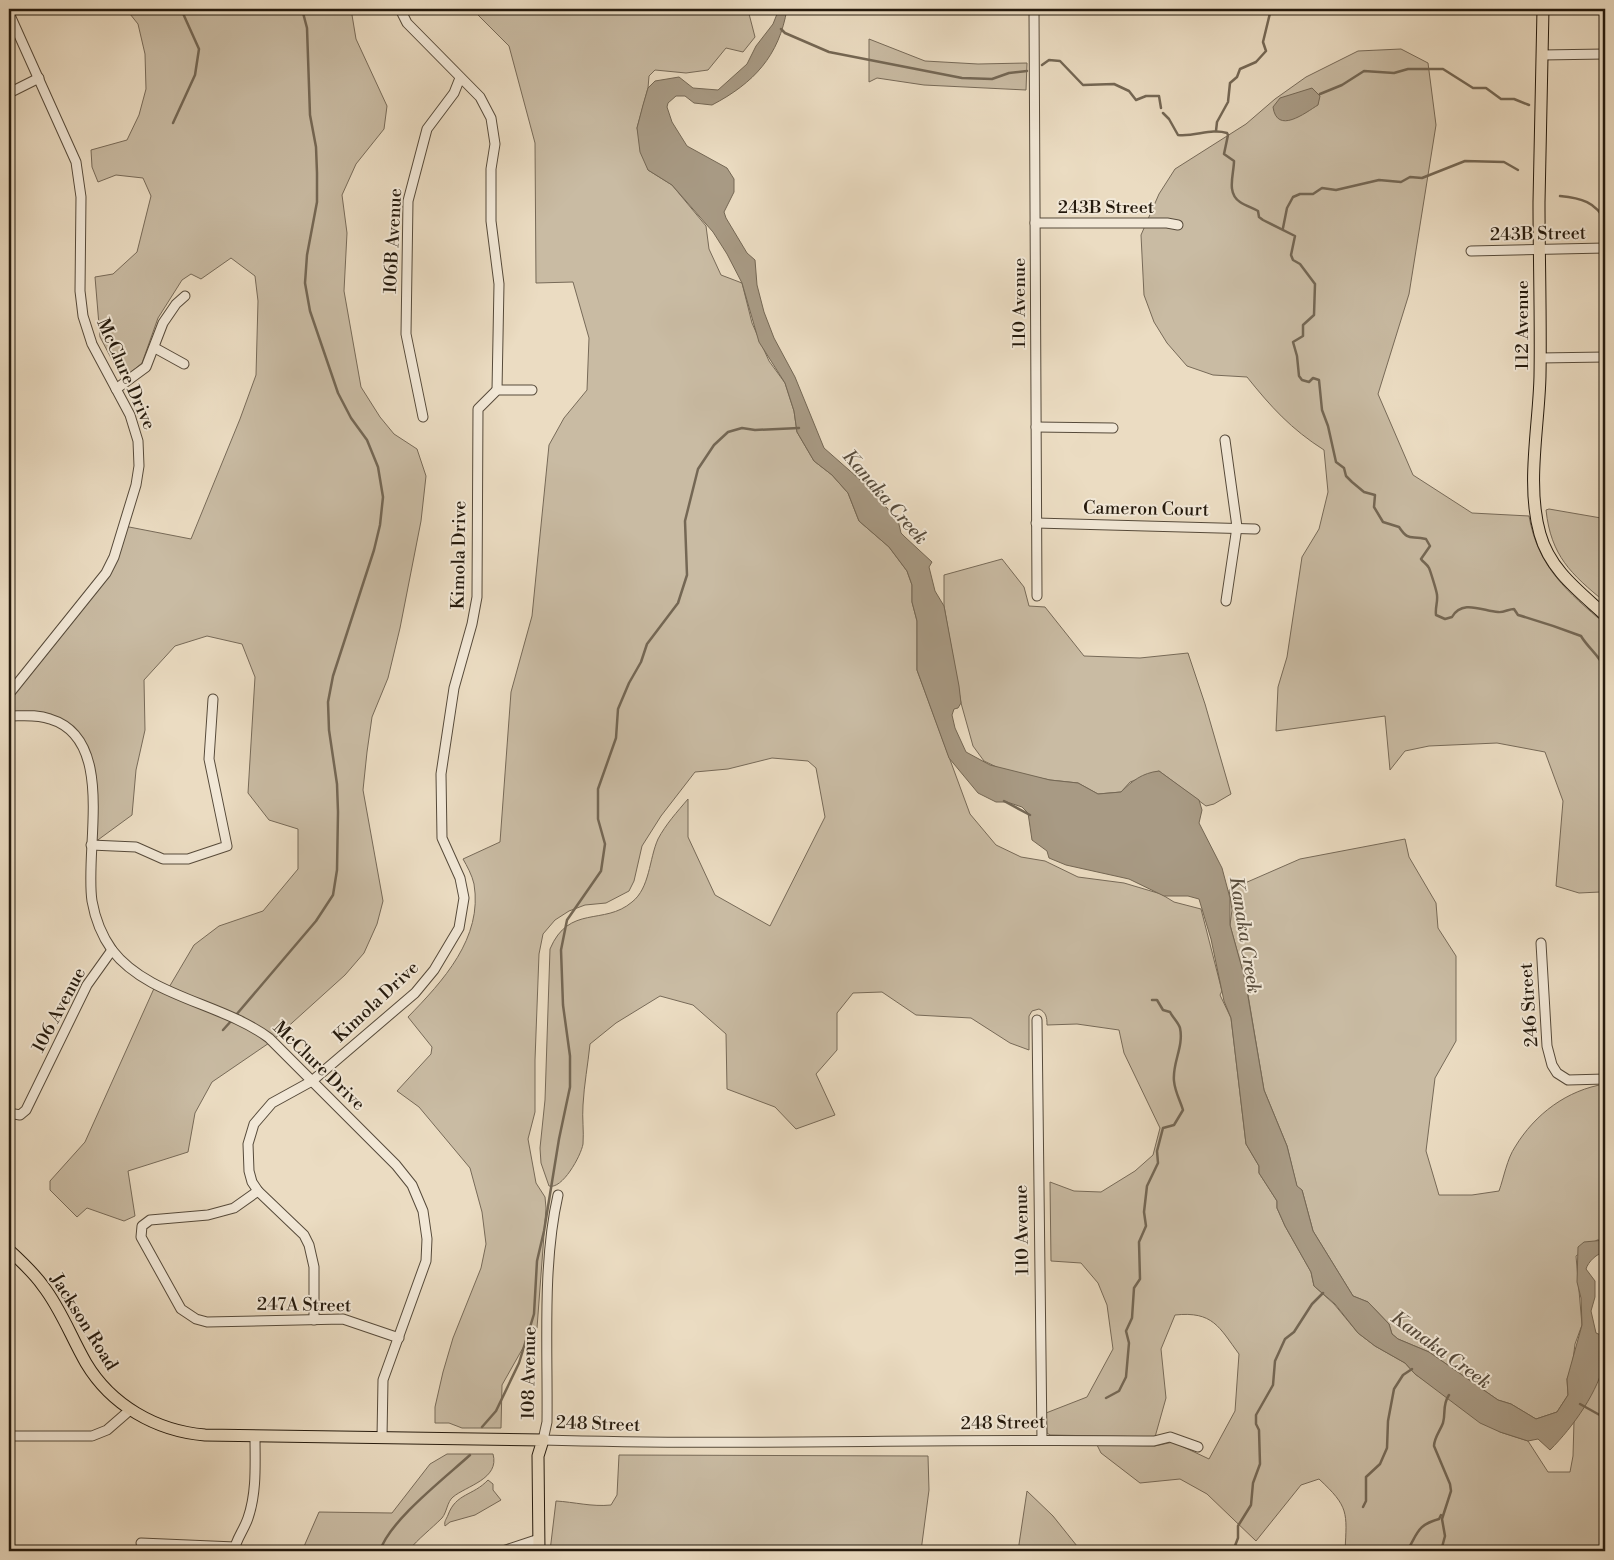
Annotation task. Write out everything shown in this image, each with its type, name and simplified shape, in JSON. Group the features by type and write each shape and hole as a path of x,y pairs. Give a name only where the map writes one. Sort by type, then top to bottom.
{"main road":[{"name":"112 Avenue","path":"1543,9 1539,249 1540,358 1535,476 1536,512 1540,534 1548,556 1559,572 1605,615"},
{"name":"Jackson Road","path":"9,1250 43,1285 94,1375 110,1393 130,1410"},
{"name":"248 Street","path":"130,1410 154,1423 186,1433 255,1436 543,1440"},
{"name":"108 Avenue","path":"539,1551 538,1456 543,1440"}],"street":[{"path":"400,9 407,23 480,97 488,111 495,144 491,168 491,222 499,284 498,390 532,390"},
{"name":"110 Avenue","path":"1034,9 1037,596"},
{"name":"McClure Drive","path":"9,13 71,148 77,167 82,197 80,291 82,308 92,344 134,426 139,460 136,485 116,551 102,580 9,694"},
{"path":"1542,55 1605,54"},
{"path":"9,93 39,78"},
{"name":"106B Avenue","path":"423,417 406,334 408,201 427,129 454,92 460,78"},
{"name":"243B Street","path":"1034,223 1167,223 1178,225"},
{"name":"243B Street","path":"1471,251 1605,248"},
{"path":"116,389 146,367 166,318 185,296"},
{"path":"155,348 184,364"},
{"path":"1540,358 1605,357"},
{"name":"Kimola Drive","path":"314,1320 314,1267 309,1245 304,1235 258,1192 249,1171 247,1157 254,1124 272,1103 312,1081 426,982 448,948 461,921 464,905 462,885 442,838 441,786 454,688 478,597 476,445 478,409 498,390"},
{"path":"1036,427 1113,428"},
{"path":"1225,440 1238,527 1226,601"},
{"name":"Cameron Court","path":"1036,523 1238,527 1255,529"},
{"path":"91,845 136,847 163,859 188,859 227,846 209,759 213,698"},
{"name":"McClure Drive","path":"9,716 37,716 53,720 70,730 84,747 91,770 92,901 99,925 112,950 142,977 259,1031 402,1171 421,1205 427,1233 426,1261 383,1380 382,1437"},
{"name":"246 Street","path":"1541,943 1547,1046 1552,1065 1557,1073 1568,1080 1605,1079"},
{"name":"106 Avenue","path":"9,1113 17,1115 24,1113 87,985 112,950"},
{"name":"110 Avenue","path":"1037,1020 1042,1440"},
{"name":"247A Street","path":"258,1192 234,1208 208,1216 150,1220 142,1226 141,1237 181,1309 196,1319 207,1322 351,1319 399,1338"},
{"name":"108 Avenue","path":"543,1440 547,1422 548,1281 553,1223 558,1195"},
{"path":"9,1436 92,1436 107,1430 130,1410"},
{"path":"141,1543 235,1549 248,1520 254,1496 255,1436"},
{"name":"248 Street","path":"543,1440 680,1444 1042,1440 1154,1441 1170,1437 1198,1447"},
{"path":"503,1551 538,1539"}],"shaded area":[{"path":"126,9 351,9 356,39 387,106 384,129 356,164 342,195 347,233 344,291 361,387 380,417 394,434 417,449 426,476 421,521 400,628 388,678 372,717 367,752 363,790 383,901 377,924 364,953 345,975 272,1041 212,1082 195,1113 188,1152 128,1171 135,1216 124,1221 87,1208 77,1217 50,1190 50,1181 85,1142 156,984 168,989 194,945 219,926 263,911 298,869 298,829 269,820 248,793 255,677 242,644 207,636 175,646 144,680 145,730 136,770 132,815 91,845 89,760 59,722 9,716 9,694 101,580 124,526 191,539 256,375 258,301 255,276 231,258 201,279 191,274 182,280 158,318 142,363 129,374 119,373 100,337 95,277 113,274 137,252 151,196 143,178 116,175 98,182 92,167 91,150 127,140 139,115 146,89 145,54 138,24"},
{"path":"472,9 748,10 755,37 743,52 726,48 708,70 686,73 655,70 649,76 648,88 637,128 648,170 672,185 706,226 709,249 721,275 742,283 752,323 769,361 785,383 794,411 797,432 814,461 832,475 848,493 859,521 889,547 907,571 912,585 912,602 917,621 917,670 970,814 996,845 1021,857 1045,861 1078,877 1124,883 1161,894 1174,902 1201,909 1222,991 1220,995 1231,1018 1246,1144 1259,1166 1259,1173 1277,1201 1277,1208 1285,1226 1311,1272 1314,1286 1334,1304 1358,1333 1375,1346 1405,1363 1415,1374 1500,1432 1528,1441 1548,1472 1570,1472 1573,1456 1574,1421 1594,1388 1605,1359 1605,1551 1345,1551 1346,1518 1344,1511 1336,1497 1319,1479 1301,1485 1256,1541 1207,1494 1180,1479 1140,1483 1101,1453 1097,1445 1155,1446 1173,1442 1209,1459 1235,1411 1239,1354 1214,1323 1207,1318 1198,1316 1188,1314 1175,1315 1161,1349 1166,1398 1155,1437 1050,1435 1047,1433 1046,1413 1087,1397 1113,1349 1107,1305 1098,1283 1081,1263 1051,1261 1050,1182 1074,1191 1101,1192 1135,1171 1153,1155 1160,1128 1124,1053 1119,1030 1077,1024 1047,1025 1046,1015 1039,1009 1032,1011 1029,1016 1029,1050 1010,1043 971,1018 916,1015 882,992 853,993 837,1013 837,1050 816,1074 835,1115 796,1129 775,1107 727,1089 726,1034 693,1005 660,996 616,1023 590,1044 584,1097 583,1144 575,1164 565,1178 554,1186 549,1186 541,1163 540,1148 545,1100 550,949 558,935 567,926 577,921 621,909 638,896 646,881 658,839 668,823 688,799 688,837 715,895 770,926 825,817 816,768 808,761 772,758 728,769 695,772 661,816 642,846 634,881 629,891 606,903 585,905 569,911 555,920 543,934 539,954 535,1112 528,1139 536,1183 545,1197 546,1208 537,1328 528,1339 502,1385 501,1428 462,1428 449,1423 435,1423 435,1407 443,1372 453,1338 481,1268 486,1244 482,1212 470,1168 419,1107 397,1091 431,1054 432,1047 408,1017 447,973 466,940 472,922 475,904 474,884 463,859 500,842 511,692 532,616 549,445 564,418 587,390 589,338 573,282 536,283 535,143 509,46"},
{"path":"779,9 787,9 778,41 771,54 752,77 712,105 694,103 685,96 676,96 668,103 667,107 672,122 687,146 727,168 734,179 734,192 724,212 726,218 747,253 755,260 757,285 764,312 774,338 795,377 824,448 866,485 898,520 901,533 932,562 929,567 935,591 944,606 959,686 961,703 958,708 954,709 952,715 955,728 966,752 990,765 1050,780 1078,783 1098,794 1121,792 1138,778 1159,771 1199,800 1202,810 1199,823 1222,868 1230,898 1230,925 1245,979 1264,1090 1287,1146 1297,1186 1302,1190 1313,1231 1353,1296 1368,1302 1389,1324 1392,1334 1398,1339 1429,1352 1498,1400 1511,1404 1536,1419 1557,1412 1568,1395 1567,1379 1582,1325 1581,1298 1577,1282 1578,1247 1584,1242 1605,1240 1605,1252 1593,1258 1586,1269 1595,1281 1595,1297 1591,1311 1596,1333 1603,1336 1605,1327 1606,1355 1602,1371 1584,1408 1550,1450 1538,1439 1528,1441 1480,1423 1415,1374 1405,1363 1375,1346 1358,1333 1335,1304 1314,1286 1311,1272 1285,1226 1277,1208 1277,1201 1259,1173 1259,1166 1246,1144 1231,1018 1224,1001 1211,939 1199,899 1188,896 1164,896 1129,879 1066,865 1049,858 1047,851 1032,840 1028,813 1022,807 1007,802 996,802 978,793 949,758 917,670 917,621 912,602 912,585 907,571 889,547 859,521 848,493 832,475 814,461 797,432 794,411 785,383 759,342 742,283 727,254 713,232 672,185 648,170 640,152 637,128 648,88 655,81 679,77 693,88 718,90 747,64 756,46 773,24"},
{"path":"869,39 925,61 978,64 1027,63 1026,90 924,85 877,78 869,82"},
{"path":"1401,49 1428,63 1436,125 1409,294 1378,394 1413,475 1472,513 1529,516 1539,550 1556,578 1605,624 1605,910 1600,892 1579,893 1556,886 1563,801 1545,752 1497,743 1429,746 1405,751 1390,770 1385,716 1276,731 1278,687 1287,657 1302,557 1319,529 1328,492 1324,450 1301,434 1282,417 1247,377 1213,375 1187,366 1167,343 1154,322 1144,295 1141,235 1159,194 1175,169 1246,124 1275,99 1306,77 1358,51"},
{"path":"1312,88 1320,96 1318,105 1292,120 1280,120 1273,107 1280,98"},
{"path":"1546,510 1601,518 1605,521 1605,602 1573,573 1558,552 1549,526"},
{"path":"1002,559 1024,587 1029,606 1045,607 1084,656 1140,658 1188,653 1231,794 1214,804 1206,806 1159,771 1130,782 1121,792 1098,794 1078,783 1050,780 1005,771 984,761 973,746 961,703 944,606 944,575"},
{"path":"1405,839 1409,857 1436,903 1438,928 1456,956 1456,1041 1435,1078 1426,1151 1439,1195 1472,1195 1499,1191 1512,1152 1532,1124 1553,1105 1565,1098 1591,1087 1605,1084 1605,1240 1597,1240 1576,1256 1582,1325 1575,1344 1572,1368 1567,1379 1568,1395 1557,1412 1536,1419 1511,1404 1498,1400 1429,1352 1398,1339 1392,1334 1389,1324 1368,1302 1353,1296 1313,1231 1302,1190 1297,1187 1287,1146 1264,1090 1246,983 1251,978 1251,975 1243,974 1230,925 1232,910 1229,890 1300,859"},
{"path":"447,1454 493,1454 494,1463 492,1470 481,1481 453,1497 442,1518 408,1551 302,1551 319,1512 392,1513 430,1464"},
{"path":"619,1455 928,1456 929,1490 921,1551 550,1551 556,1501 590,1505 611,1505 617,1495"},
{"path":"488,1480 493,1484 493,1490 501,1500 475,1515 450,1522 445,1526 445,1520 456,1502"},
{"path":"1027,1491 1053,1516 1081,1551 1018,1551"}],"waterway":[{"path":"173,123 195,75 199,49 181,9"},
{"path":"236,1015 316,921 333,895 337,870 338,812 337,784 329,730 328,702 333,676 374,550 380,525 383,497 378,467 367,440 351,418 338,393 310,311 305,283 307,255 317,202 317,173 316,147 310,115 307,28 302,9"},
{"path":"1216,131 1217,122 1228,102 1230,83 1237,77 1240,69 1256,62 1266,51 1263,42 1271,9"},
{"path":"781,29 785,33 829,52 962,78 992,79 1009,73 1027,71"},
{"path":"1042,65 1049,60 1060,61 1083,85 1114,84 1129,91 1136,100 1146,96 1159,96 1161,108"},
{"path":"1320,94 1342,85 1364,71 1394,73 1408,69 1443,69 1473,88 1486,88 1501,99 1514,99 1529,105"},
{"path":"1163,113 1169,119 1178,135 1215,131 1227,133 1224,154 1234,161 1233,194 1242,203 1258,211 1259,217 1263,220 1295,236 1291,255 1293,260 1300,264 1315,284 1314,315 1303,325 1303,336 1293,342 1297,356 1299,376 1302,380 1309,382 1313,378 1319,380 1322,410 1328,426 1336,462 1344,468 1346,476 1364,492 1375,495 1374,507 1383,522 1399,527 1405,535 1410,537 1426,539 1430,546 1421,559 1429,568 1436,590 1436,615 1445,619 1452,617 1461,608 1467,607 1500,612 1514,609 1518,615 1581,636 1605,669"},
{"path":"1283,228 1287,208 1293,197 1300,194 1313,194 1322,188 1336,190 1379,180 1401,182 1410,177 1422,178 1465,161 1504,162 1518,170"},
{"path":"1560,196 1587,202 1597,209 1605,221"},
{"path":"482,1427 496,1411 519,1363 534,1314 537,1261 570,1087 570,1056 563,1005 561,950 567,920 601,871 605,844 598,819 598,789 616,738 618,709 629,683 641,662 647,644 678,603 687,575 685,521 698,469 714,445 728,432 742,428 755,430 799,428"},
{"name":"Kanaka Creek","path":"1004,801 1030,815"},
{"path":"1106,1398 1119,1391 1126,1377 1129,1343 1126,1331 1132,1318 1134,1288 1140,1279 1139,1242 1146,1226 1144,1212 1147,1186 1158,1163 1157,1151 1163,1128 1174,1125 1183,1110 1174,1081 1181,1035 1180,1028 1170,1012 1163,1010 1157,1000 1152,1000"},
{"path":"223,1030 232,1020"},
{"path":"1233,1551 1238,1538 1238,1526 1251,1505 1253,1483 1260,1464 1259,1430 1256,1424 1256,1415 1273,1385 1275,1361 1285,1339 1294,1332 1312,1304 1323,1293"},
{"path":"1363,1507 1366,1501 1366,1477 1380,1464 1387,1448 1388,1421 1394,1389 1403,1375 1412,1369"},
{"path":"1441,1551 1445,1536 1442,1519 1451,1491 1434,1443 1443,1423 1449,1395"},
{"path":"1580,1404 1605,1418"},
{"path":"380,1551 385,1539 406,1513 470,1455"},
{"path":"1407,1551 1419,1530 1426,1524 1439,1519 1441,1515"}]}
